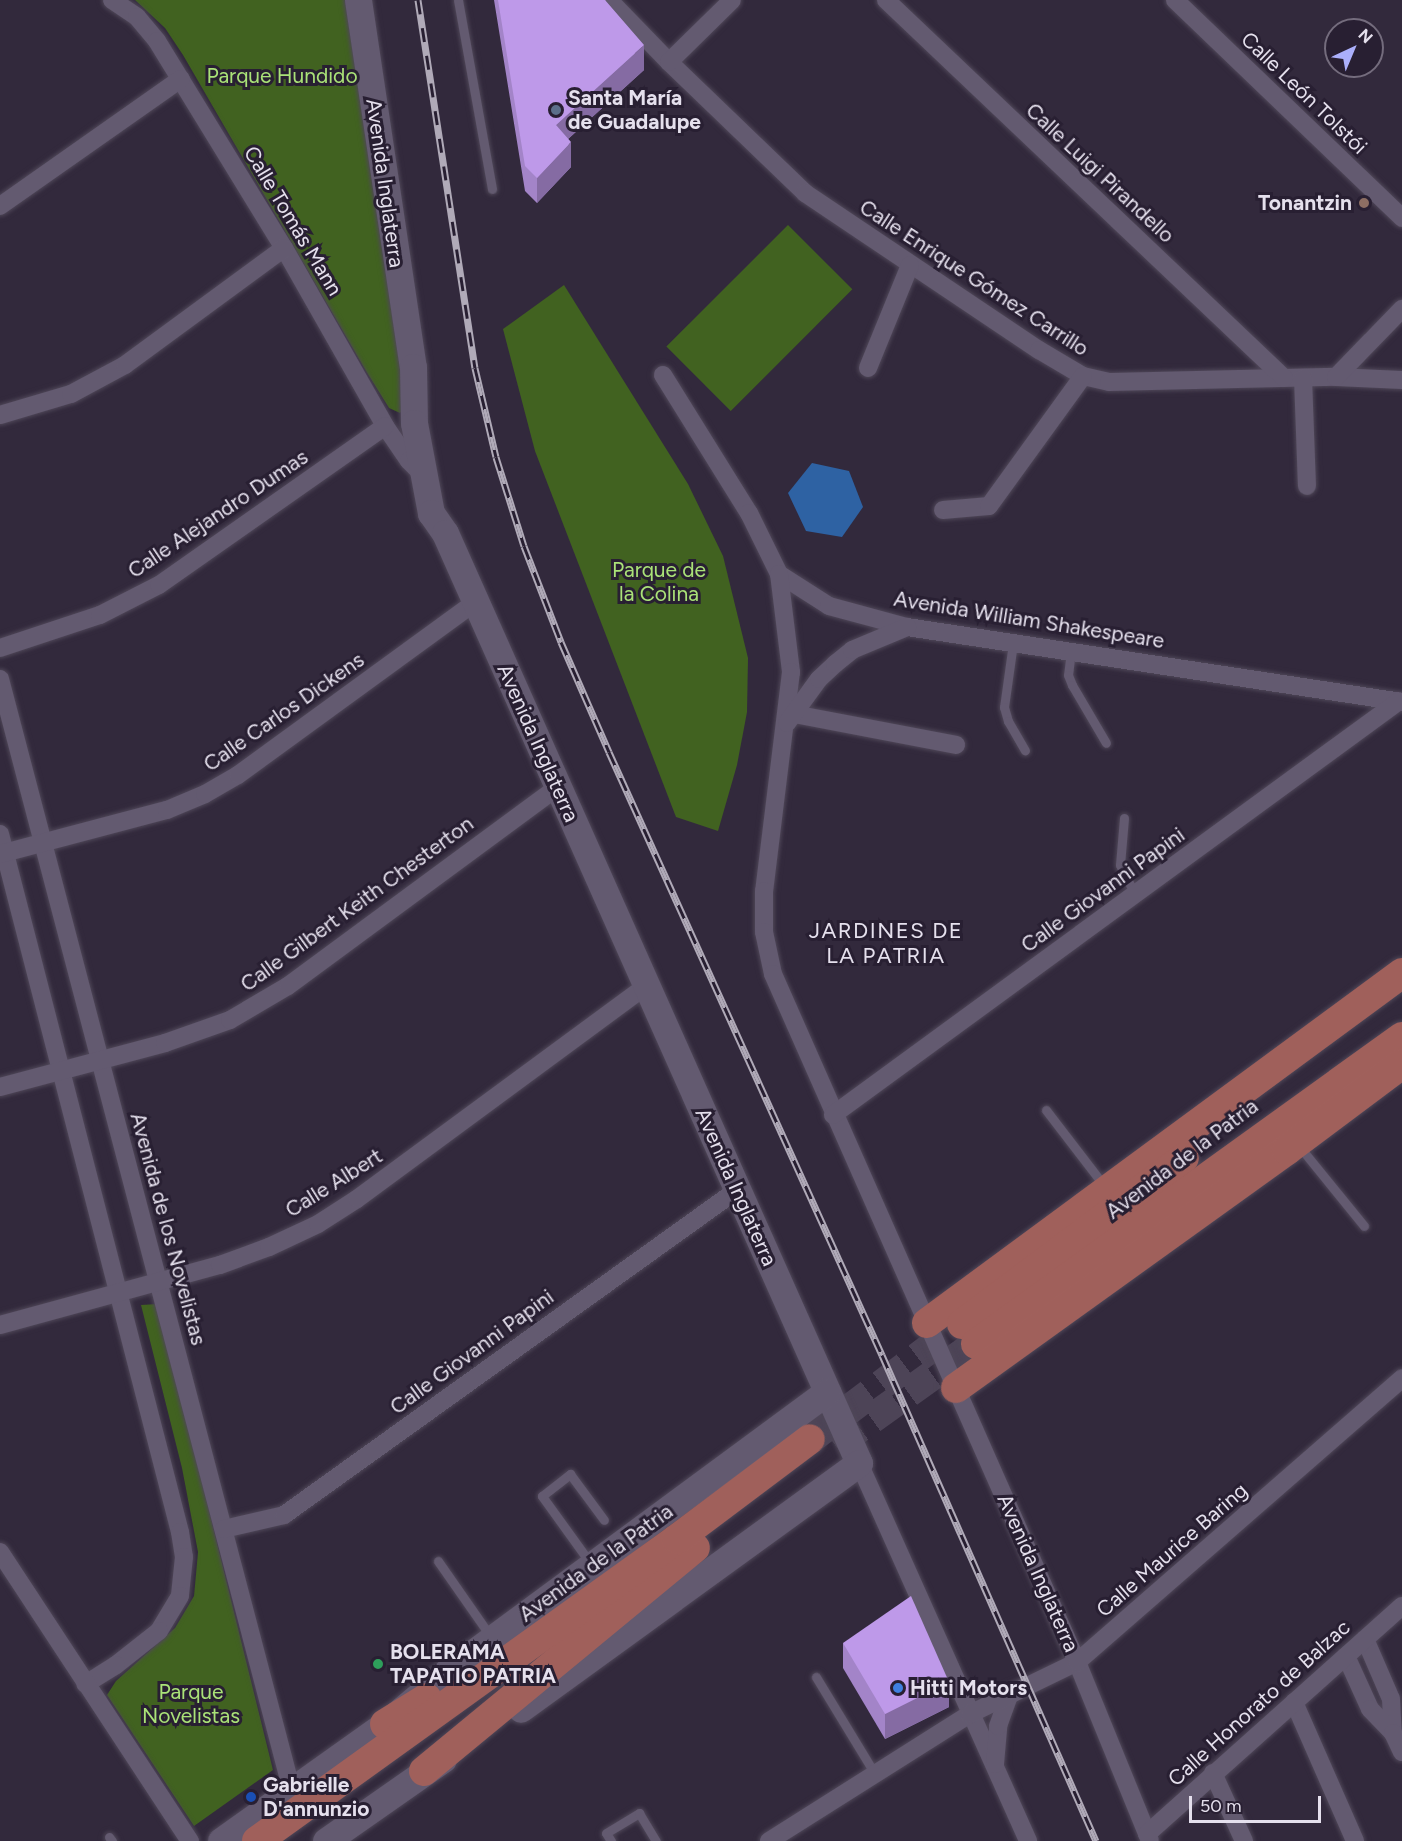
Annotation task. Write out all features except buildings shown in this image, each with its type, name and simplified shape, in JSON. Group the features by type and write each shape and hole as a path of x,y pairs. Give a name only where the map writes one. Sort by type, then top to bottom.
{"main road":[{"path":"927,1323 1402,973"},
{"name":"Avenida de la Patria","path":"1402,994 969,1334 1402,1037"},
{"path":"956,1388 1297,1143 1402,1064"},
{"name":"Avenida de la Patria","path":"292,1841 351,1800 715,1521 817,1446"},
{"path":"385,1724 459,1677 636,1552 715,1521"},
{"path":"424,1771 715,1521"},
{"name":"Avenida de la Patria","path":"257,1841 715,1521"}],"street":[{"name":"Calle Tomás Mann","path":"112,0 137,17 148,29 181,79 285,248 385,426 409,461 423,475"},
{"name":"Avenida Inglaterra","path":"358,0 413,367 414,423 431,513 445,533 474,603 1028,1841"},
{"name":"Calle Enrique Gómez Carrillo","path":"609,0 669,63 805,193 1060,364 1083,376 1109,382 1336,377 1402,380"},
{"path":"669,63 732,0"},
{"name":"Calle Luigi Pirandello","path":"886,0 1284,378"},
{"name":"Calle León Tolstói","path":"1175,0 1402,218"},
{"path":"0,206 181,79"},
{"path":"0,415 71,394 125,365 285,248"},
{"path":"868,368 910,265"},
{"path":"1336,377 1402,309"},
{"name":"Avenida Inglaterra","path":"413,367 422,392 445,533"},
{"path":"663,375 749,513 779,574"},
{"path":"943,510 989,506 1083,376"},
{"path":"1303,378 1307,486"},
{"name":"Calle Alejandro Dumas","path":"0,648 92,618 159,585 385,426"},
{"name":"Avenida Inglaterra","path":"779,574 791,672 789,721 764,891 764,932 773,974 833,1115 1077,1662 1148,1838"},
{"name":"Avenida William Shakespeare","path":"779,574 829,606 863,613 907,627 1401,701"},
{"name":"Calle Carlos Dickens","path":"2,853 167,810 205,795 238,775 474,603"},
{"path":"863,613 876,624 876,631 869,642"},
{"name":"Avenida Inglaterra","path":"789,721 819,679 835,664 869,642 907,627"},
{"name":"Avenida de los Novelistas","path":"0,679 292,1791"},
{"name":"Calle Giovanni Papini","path":"833,1115 1401,701"},
{"path":"789,721 956,746"},
{"name":"Calle Gilbert Keith Chesterton","path":"0,1087 165,1043 230,1020 288,986 558,787"},
{"path":"0,834 2,853 62,1071 180,1532 184,1571 180,1596 159,1630 103,1674 85,1684"},
{"name":"Calle Albert","path":"0,1325 159,1283 269,1247 318,1224 357,1199 646,986"},
{"name":"Calle Giovanni Papini","path":"224,1529 284,1515 737,1190"},
{"name":"Calle Maurice Baring","path":"769,1841 970,1713 1077,1662 1402,1378"},
{"name":"Avenida de la Patria","path":"221,1841 385,1724 447,1672 827,1392"},
{"path":"326,1841 424,1771 507,1719 859,1463"},
{"path":"0,1552 190,1841"},
{"name":"Calle Honorato de Balzac","path":"1148,1838 1213,1773 1402,1606"},
{"path":"1365,1639 1391,1699 1393,1733"},
{"path":"1346,1656 1370,1709 1393,1733 1402,1752"},
{"path":"995,1768 998,1726 1009,1696"},
{"path":"1294,1702 1355,1841"},
{"path":"1213,1773 1244,1841"}],"lane":[{"path":"458,0 492,189"},
{"path":"1013,643 1004,707 1008,721 1025,750"},
{"path":"1071,651 1068,675 1106,743"},
{"path":"1124,818 1120,865 1135,894"},
{"path":"1046,1110 1107,1189"},
{"path":"1297,1143 1364,1226"},
{"path":"593,1566 542,1496 570,1474 604,1520"},
{"path":"438,1561 493,1639"},
{"path":"816,1677 875,1774"},
{"path":"611,1841 606,1833 639,1813 656,1841"}],"green space":[{"name":"Parque Hundido","path":"135,0 345,0 407,405 400,413 389,408 366,371 183,55 165,28"},
{"path":"788,225 852,289 731,411 666,347"},
{"name":"Parque de la Colina","path":"564,285 688,484 723,556 748,658 747,712 737,765 718,831 676,817 535,451 503,329"},
{"name":"Parque Novelistas","path":"158,1304 273,1770 194,1826 107,1695 116,1681 175,1628 194,1596 198,1552 182,1468 141,1305"}],"water":[{"path":"812,463 849,471 863,507 842,537 806,531 788,493"}],"tunnel":[{"path":"810,1439 962,1324"},
{"path":"835,1445 976,1344"}],"railway":[{"path":"418,0 475,368 496,457 524,546 561,642 609,752 882,1355 1096,1841"}],"place":[{"name":"Santa María de Guadalupe","path":"556,110"},
{"name":"Tonantzin","path":"1364,203"},
{"name":"BOLERAMA TAPATIO PATRIA","path":"378,1664"},
{"name":"Hitti Motors","path":"898,1688"},
{"name":"Gabrielle D'annunzio","path":"251,1797"}],"district":[{"name":"JARDINES DE LA PATRIA","path":"886,942"}]}
